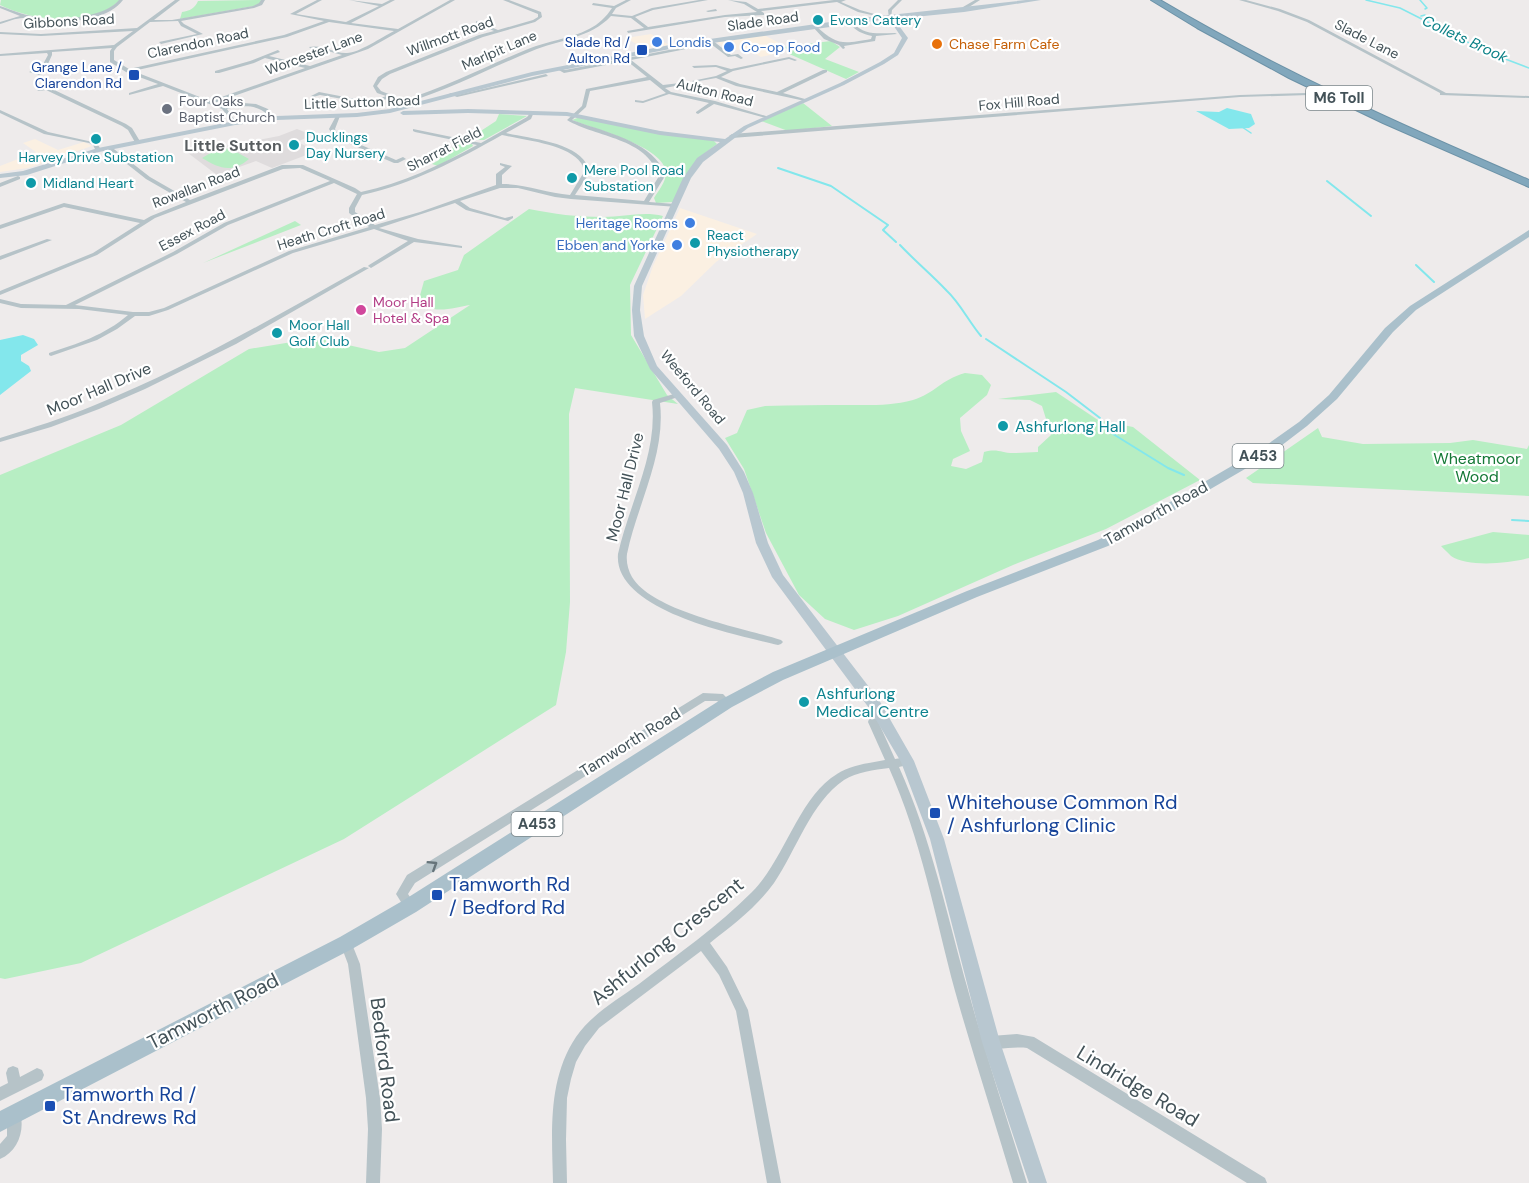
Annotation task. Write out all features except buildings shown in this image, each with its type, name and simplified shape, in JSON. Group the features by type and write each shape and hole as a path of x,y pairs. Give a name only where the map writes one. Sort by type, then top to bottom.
{"highway":[{"name":"M6 Toll","path":"1155,0 1199,26 1316,87 1529,184"},
{"name":"M6 Toll","path":"1164,0 1309,78 1529,178"}],"main road":[{"name":"Tamworth Road","path":"7,1118 346,943 410,906 727,703 778,676 982,590 1103,543 1155,516 1265,452 1303,424 1333,397 1389,330 1413,308 1529,233"}],"street":[{"path":"0,7 24,15 54,20 86,16 111,9 120,4 121,0"},
{"path":"178,0 115,46 112,51 112,61 128,71 161,85 224,108 236,123"},
{"path":"150,21 179,20 254,7 261,4 263,0"},
{"path":"320,0 292,14 397,30"},
{"path":"351,0 382,5"},
{"path":"346,24 393,0"},
{"name":"Worcester Lane","path":"211,102 366,48 453,0"},
{"name":"Willmott Road","path":"389,97 379,92 375,86 383,75 540,17 540,14 505,0"},
{"path":"607,19 615,7 629,0"},
{"path":"607,19 632,17 648,10 706,0"},
{"path":"730,0 745,3 767,17"},
{"path":"797,0 802,4"},
{"path":"628,32 802,4 844,0"},
{"path":"890,17 890,10 900,0"},
{"path":"964,10 978,0"},
{"name":"Slade Road","path":"596,63 708,41 814,26 1038,0"},
{"name":"Slade Lane","path":"1241,0 1279,10 1308,21 1444,94 1529,97"},
{"path":"838,2 867,15 876,15"},
{"path":"596,3 615,7"},
{"path":"664,7 671,12 678,11"},
{"path":"708,11 716,10 725,16"},
{"path":"0,23 24,15"},
{"path":"632,17 648,29"},
{"name":"Weeford Road","path":"890,17 904,38 896,54 842,84 764,117 729,139 695,166 638,286 636,310 639,336 653,367 723,447 739,472 762,543 778,577 836,652 885,721 900,762 944,862 985,1038 1038,1183"},
{"name":"Marlpit Lane","path":"408,103 530,50 590,30 607,19"},
{"path":"161,43 201,34 182,26 179,20"},
{"name":"Clarendon Road","path":"128,71 274,39 327,21"},
{"path":"477,22 497,31"},
{"path":"852,24 859,32 874,35 895,34"},
{"path":"814,26 826,38 843,46 873,39 874,35"},
{"name":"Gibbons Road","path":"0,33 41,35 140,29"},
{"name":"Clarendon Road","path":"263,32 274,39"},
{"path":"708,41 730,56 736,55 741,58"},
{"path":"0,55 115,46"},
{"path":"311,48 317,46 347,55"},
{"path":"44,67 50,55 49,51"},
{"path":"217,72 278,51"},
{"name":"Slade Road","path":"390,111 408,103 559,69 627,59 650,52"},
{"path":"266,57 312,68"},
{"path":"694,81 717,77 729,70 793,58"},
{"name":"Aulton Road","path":"627,59 669,93 713,102 764,117"},
{"path":"693,68 716,66 729,70"},
{"path":"779,93 825,71"},
{"path":"803,74 810,77"},
{"path":"535,76 546,75"},
{"path":"717,77 746,88 779,93 803,100"},
{"path":"580,86 587,90 651,78"},
{"name":"Aulton Road","path":"662,87 678,84"},
{"path":"131,94 161,85"},
{"path":"39,90 53,86"},
{"path":"46,88 124,125 130,129 138,143"},
{"path":"587,90 584,107 569,121 598,129 654,159 661,168 662,176 646,203"},
{"path":"313,96 319,93 370,103 389,97 408,103"},
{"path":"641,102 669,93"},
{"name":"Fox Hill Road","path":"729,139 1240,96 1307,94"},
{"path":"690,114 699,114 713,102"},
{"path":"224,108 250,105 263,107 269,113 260,112"},
{"path":"1,111 9,110"},
{"path":"1,111 46,133 95,144 98,150"},
{"name":"Little Sutton Road","path":"1,177 98,150 236,123 277,117 338,116 390,111 398,113 532,112 574,115 660,133 729,139"},
{"name":"Sharrat Field","path":"360,194 393,187 445,165 529,118 532,112"},
{"path":"338,116 332,129 336,136 397,162"},
{"path":"415,130 481,144"},
{"path":"501,133 566,149 579,156 585,163 587,172 571,197"},
{"path":"110,148 148,178 189,202"},
{"path":"499,186 499,174 506,165 518,167"},
{"name":"Rowallan Road","path":"0,293 95,254 144,222 189,202 287,166 301,166 360,194"},
{"path":"0,185 18,178"},
{"name":"Essex Road","path":"66,307 175,253 226,224 334,181"},
{"name":"Heath Croft Road","path":"0,300 12,304 149,314 166,309 291,252 377,227 499,186 518,186 571,197 675,206"},
{"path":"360,194 352,207 352,213 377,227 412,241 460,247"},
{"path":"456,201 468,208 506,220"},
{"path":"0,227 64,205 144,222"},
{"path":"0,258 50,240"},
{"name":"Moor Hall Drive","path":"0,440 46,427 98,408 206,357 412,241"},
{"path":"0,311 12,304"},
{"path":"51,354 93,339 123,324 133,314"},
{"name":"Moor Hall Drive","path":"677,396 656,402 656,420 650,460 622,563 629,580 640,593 667,609 696,620 778,642"},
{"path":"873,723 900,762"},
{"name":"Ashfurlong Crescent","path":"560,1183 560,1092 567,1066 575,1049 595,1024 703,943 760,893 786,856 817,800 831,784 859,770 900,762"},
{"name":"Bedford Road","path":"346,943 354,964 373,1098 375,1129 373,1183"},
{"path":"703,943 732,987 742,1010 774,1183"},
{"path":"985,1038 1020,1183"},
{"name":"Lindridge Road","path":"985,1038 1029,1042 1260,1183"},
{"path":"0,1094 14,1079 37,1075"},
{"name":"Tamworth Road","path":"0,1152 10,1144 14,1137 7,1118"}],"shaded area":[{"path":"651,34 669,45 645,49 626,38"},
{"path":"764,35 785,46 775,48 783,52 761,57 747,49 728,51 717,42"},
{"path":"297,129 312,135 297,142 317,151 272,168 256,161 217,175 188,153 279,136"},
{"path":"35,139 58,150 84,142 92,146 28,168 0,172 0,166 36,152 23,143"},
{"path":"680,208 757,234 716,262 681,296 645,319 643,295 653,266"}],"green space":[{"path":"1,0 119,1 107,10 93,15 61,19 44,18 13,11 0,5"},
{"path":"261,0 254,6 180,19 182,12 192,9 198,1"},
{"path":"831,41 840,47 825,59 859,72 846,79 787,53 791,51 783,47"},
{"path":"803,103 832,126 788,131 761,121"},
{"path":"499,114 527,116 484,140 467,140 496,121"},
{"path":"580,117 714,141 717,144 701,156 673,202 656,203 654,198 666,176 663,163 641,147 572,120"},
{"path":"463,142 473,146 438,166 432,164 439,160 435,157"},
{"path":"229,148 249,159 236,167 225,168 202,158 214,151"},
{"path":"529,209 584,216 611,217 648,214 663,216 630,285 631,335 667,395 678,404 575,388 569,414 570,602 566,652 556,705 344,839 81,963 5,979 0,978 0,475 121,425 249,349 304,340 326,340 379,352 405,348 470,305 443,310 423,305 419,299 424,281 458,270 464,255"},
{"path":"295,221 301,225 203,263"},
{"path":"965,373 982,375 991,385 987,395 960,418 961,431 970,451 953,459 951,466 966,469 982,462 984,452 989,451 1038,452 1038,447 1051,435 1042,406 1030,400 998,399 1056,392 1098,420 1133,427 1200,480 1106,529 1013,565 898,616 854,630 825,619 799,595 766,533 744,469 725,438 737,433 747,410 765,406 872,405 905,402 927,394 950,379"},
{"name":"Wheatmoor Wood","path":"1318,428 1322,437 1363,444 1450,443 1473,440 1527,449 1529,445 1529,496 1253,483 1246,478"},
{"path":"1493,532 1529,535 1529,558 1501,563 1468,562 1451,556 1441,546"}],"water":[{"path":"1227,108 1251,114 1255,124 1249,128 1229,129 1196,111 1219,112"},
{"path":"23,335 34,339 38,345 21,355 21,361 29,366 31,371 0,395 0,340"}],"waterway":[{"name":"Collets Brook","path":"1366,0 1400,8 1487,52 1529,68"},
{"path":"1420,0 1427,8 1425,9"},
{"name":"Collets Brook","path":"1421,16 1425,15"},
{"path":"1242,127 1251,133"},
{"path":"778,168 831,186 888,225 883,230 896,242"},
{"path":"1327,181 1371,216"},
{"path":"900,245 952,296 981,336"},
{"path":"1416,265 1434,282"},
{"path":"986,339 1066,392 1100,418"},
{"path":"1105,429 1168,468 1184,475"},
{"path":"1512,520 1529,521"}],"place":[{"name":"Evons Cattery","path":"818,20"},
{"name":"Londis","path":"657,42"},
{"name":"Chase Farm Cafe","path":"937,44"},
{"name":"Co-op Food","path":"729,47"},
{"name":"Slade Rd / Aulton Rd","path":"642,50"},
{"name":"Grange Lane / Clarendon Rd","path":"134,75"},
{"name":"Four Oaks Baptist Church","path":"167,109"},
{"name":"Harvey Drive Substation","path":"96,139"},
{"name":"Ducklings Day Nursery","path":"294,145"},
{"name":"Mere Pool Road Substation","path":"572,178"},
{"name":"Midland Heart","path":"31,183"},
{"name":"Heritage Rooms","path":"690,223"},
{"name":"React Physiotherapy","path":"695,243"},
{"name":"Ebben and Yorke","path":"677,245"},
{"name":"Moor Hall Hotel & Spa","path":"361,310"},
{"name":"Moor Hall Golf Club","path":"277,333"},
{"name":"Ashfurlong Hall","path":"1003,426"},
{"name":"Ashfurlong Medical Centre","path":"804,702"},
{"name":"Whitehouse Common Rd / Ashfurlong Clinic","path":"935,813"},
{"name":"Tamworth Rd / Bedford Rd","path":"437,895"},
{"name":"Tamworth Rd / St Andrews Rd","path":"50,1106"}],"district":[{"name":"Little Sutton","path":"233,145"}]}
